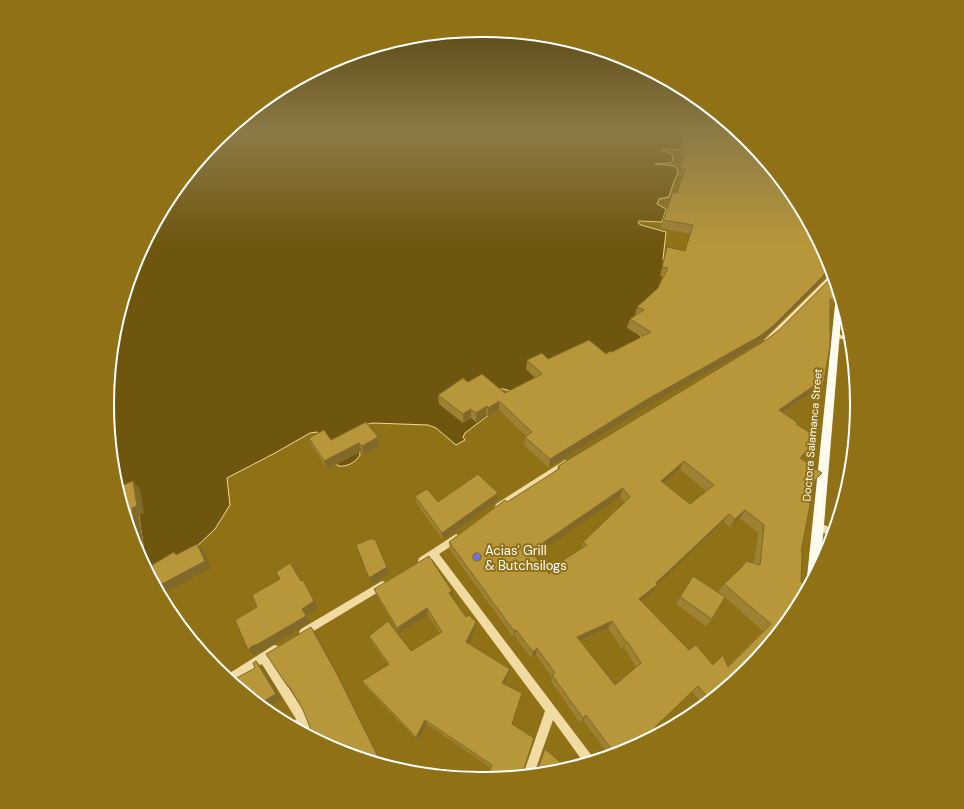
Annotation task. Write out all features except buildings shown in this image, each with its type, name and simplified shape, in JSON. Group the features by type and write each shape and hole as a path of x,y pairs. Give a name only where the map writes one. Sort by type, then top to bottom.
{"main road":[{"name":"Doctora Salamanca Street","path":"814,562 838,311"}],"street":[{"path":"762,343 797,311 828,279"},
{"path":"835,336 843,338"},
{"path":"492,512 517,493 569,461"},
{"path":"817,526 827,530"},
{"path":"412,567 434,554 466,531"},
{"path":"434,554 586,756"},
{"path":"297,636 392,579"},
{"path":"234,676 284,644"},
{"path":"263,657 299,723"},
{"path":"530,769 551,710"}],"shaded area":[{"path":"199,170 677,170 678,173 669,197 659,199 657,204 666,209 662,222 639,221 638,223 666,232 663,259 666,271 638,333 641,337 640,339 625,349 511,391 498,389 503,404 465,433 463,437 465,440 456,445 436,428 428,425 373,423 364,425 359,448 360,455 358,458 348,465 338,466 317,432 310,433 227,478 230,505 215,529 196,547 160,575 157,575 143,548 136,496 126,497 115,429 115,380 122,333 134,286 152,242 176,200"}],"place":[{"name":"Acias' Grill & Butchsilogs","path":"477,557"}]}
